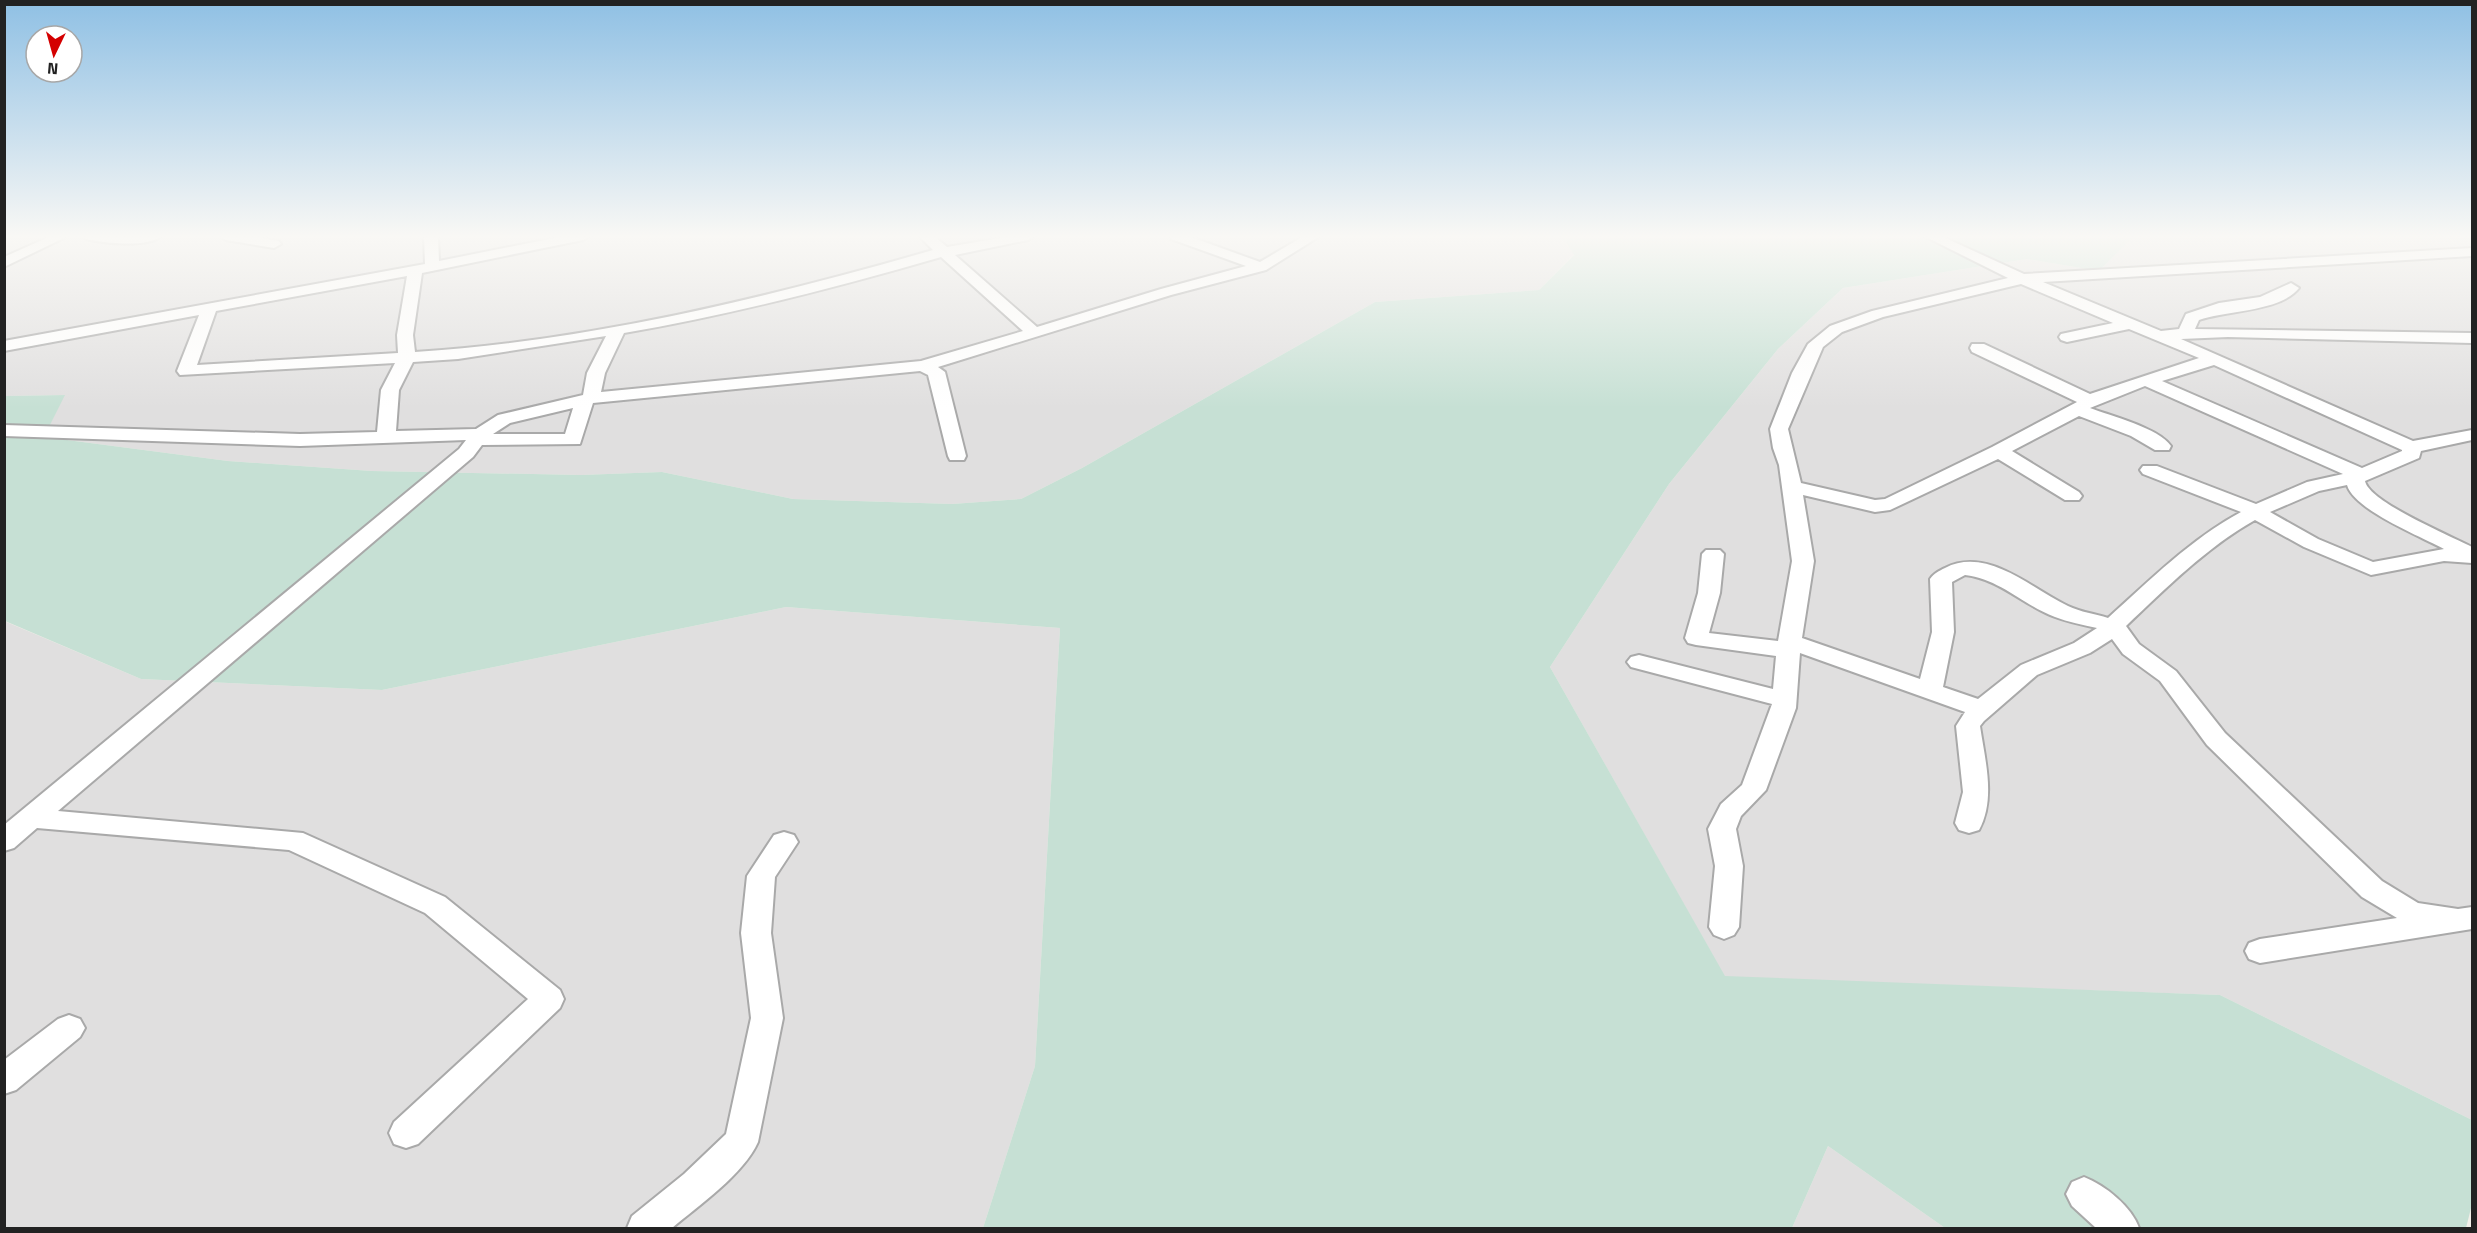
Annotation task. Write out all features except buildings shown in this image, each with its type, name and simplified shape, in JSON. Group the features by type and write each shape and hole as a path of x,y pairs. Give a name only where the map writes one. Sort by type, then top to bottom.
{"street":[{"path":"4,346 285,294"},
{"path":"386,437 390,390 407,356 405,335 411,294"},
{"path":"210,307 186,371 458,354 667,321 784,294"},
{"path":"990,294 1034,333"},
{"path":"4,841 466,453 478,436 504,419 547,407 587,400 922,366 1161,294"},
{"path":"1724,927 1729,866 1722,829 1730,811 1753,790 1771,747 1785,700 1790,646 1803,561 1790,486 1789,465 1782,448 1779,429 1801,373 1816,344 1836,328 1964,294"},
{"path":"2057,294 2214,359 2411,447 2472,435"},
{"path":"2185,334 2192,317 2217,308 2256,305 2283,294"},
{"path":"2067,337 2130,324"},
{"path":"4,430 300,440 478,436 573,440 596,373 618,328"},
{"path":"2158,335 2228,332 2472,338"},
{"path":"1978,348 2073,391 2083,405 2162,446"},
{"path":"1790,486 1881,506 1999,452 2021,437 2083,405 2146,380 2214,359"},
{"path":"922,366 936,372 957,456"},
{"path":"2146,380 2359,477"},
{"path":"1969,823 1976,792 1968,726 1976,715 2029,670 2082,648 2114,626 2170,573 2228,527 2257,511 2314,486 2359,477 2412,454 2411,447"},
{"path":"1999,452 2072,496"},
{"path":"2150,470 2257,511 2266,519 2311,543 2371,569 2444,555 2472,556"},
{"path":"2359,477 2356,489 2378,506 2472,556"},
{"path":"1713,554 1709,593 1696,638 1790,646 1930,690 1984,710"},
{"path":"1930,690 1943,632 1941,579 1962,568 1994,574 2062,612 2114,626 2131,649 2168,676 2216,739 2373,889 2412,914 2465,919"},
{"path":"1639,662 1785,700"},
{"path":"30,818 293,840 435,905 549,999 405,1133"},
{"path":"645,1228 696,1186 741,1142 766,1018 756,933 761,876 784,842"},
{"path":"2260,951 2465,919"},
{"path":"4,1080 69,1028"},
{"path":"2084,1194 2121,1228"}],"shaded area":[{"path":"4,294 1491,294 1375,302 1082,468 1021,499 952,504 793,499 662,472 581,475 372,471 228,461 44,437 64,395 5,396"},
{"path":"1837,294 2472,294 2472,1120 2220,995 1725,977 1550,667 1669,484 1778,349"},
{"path":"786,607 1060,628 1035,1066 983,1228 5,1228 4,621 141,679 382,690"},
{"path":"1828,1146 1945,1228 1792,1228"}],"green space":[{"path":"1491,294 1837,294 1778,349 1669,484 1550,667 1725,976 2220,995 2472,1120 2472,1204 2466,1228 1945,1228 1828,1146 1792,1228 983,1228 1035,1066 1060,628 786,607 382,690 141,679 5,621 4,396 65,395 44,437 228,461 372,471 581,475 662,472 793,499 952,504 1021,499 1082,468 1375,302"}]}
